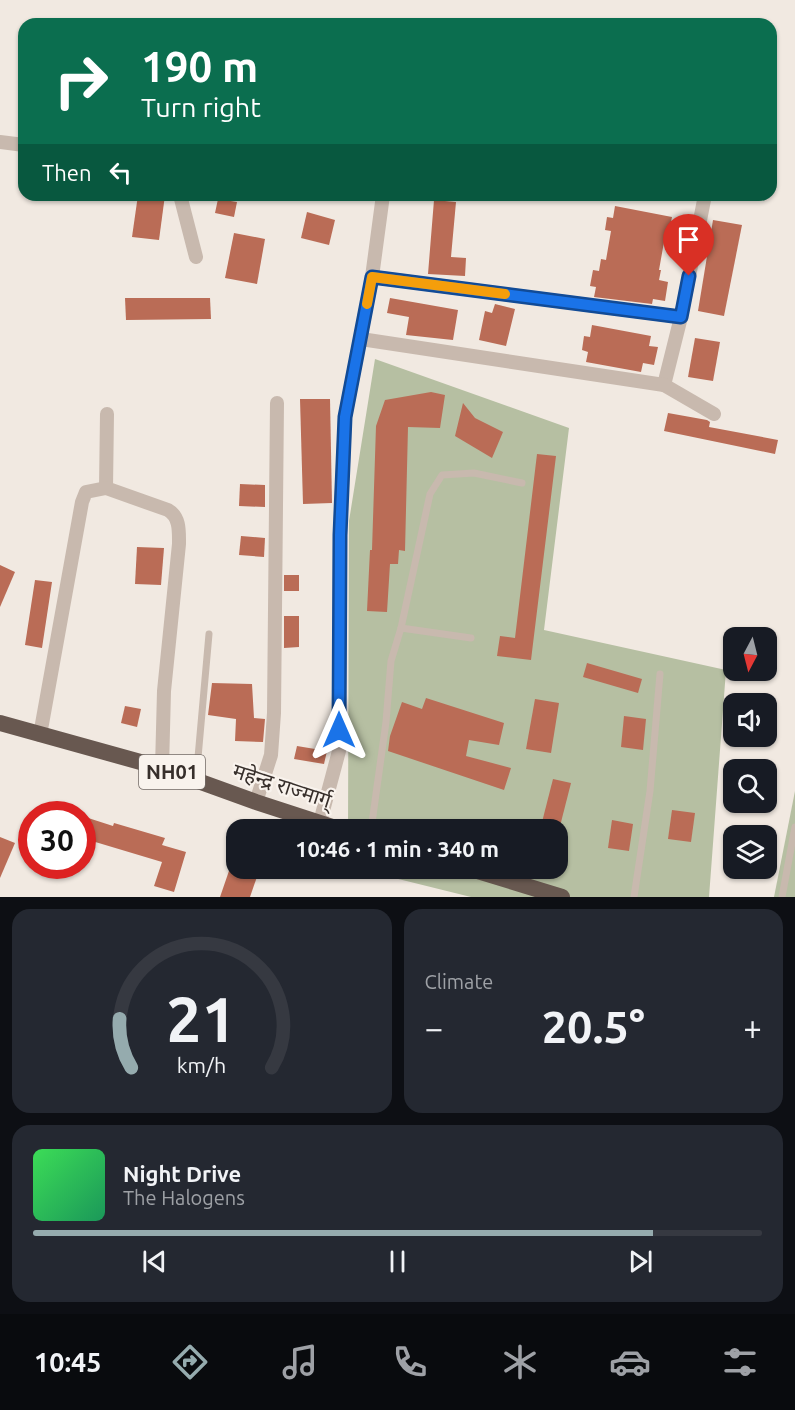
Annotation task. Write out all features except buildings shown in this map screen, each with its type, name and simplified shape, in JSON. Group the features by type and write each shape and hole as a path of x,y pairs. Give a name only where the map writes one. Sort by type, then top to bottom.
{"highway":[{"name":"महेन्द्र राज्मार्ग्","path":"0,723 162,768 310,819"},
{"path":"504,879 562,897"}],"street":[{"path":"0,142 18,144"},
{"path":"182,201 196,257"},
{"path":"321,819 339,751 340,535 345,417 372,277 382,201"},
{"path":"664,385 681,317 704,201"},
{"path":"372,277 681,317"},
{"path":"361,339 664,385 714,414"},
{"path":"256,802 271,755 274,713 277,403"},
{"path":"106,488 107,414"},
{"path":"40,735 82,502 86,492 106,488 168,510 173,513 178,524 177,566 164,691 162,768"}],"lane":[{"path":"373,819 386,722 391,661 401,628 429,494 442,476 474,473 522,483"},
{"path":"401,628 471,638"},
{"path":"196,780 209,634"},
{"path":"634,897 650,791 660,674"},
{"path":"782,897 795,827"}],"green space":[{"path":"375,359 569,428 544,630 723,669 723,681 725,681 709,897 471,897 398,879 568,879 568,819 348,819 349,521"},
{"path":"795,791 795,897 774,897"}],"slow traffic":[{"path":"367,304 372,277 505,294"}],"route":[{"path":"339,730 340,535 345,417 372,277 681,317 689,276"}]}
